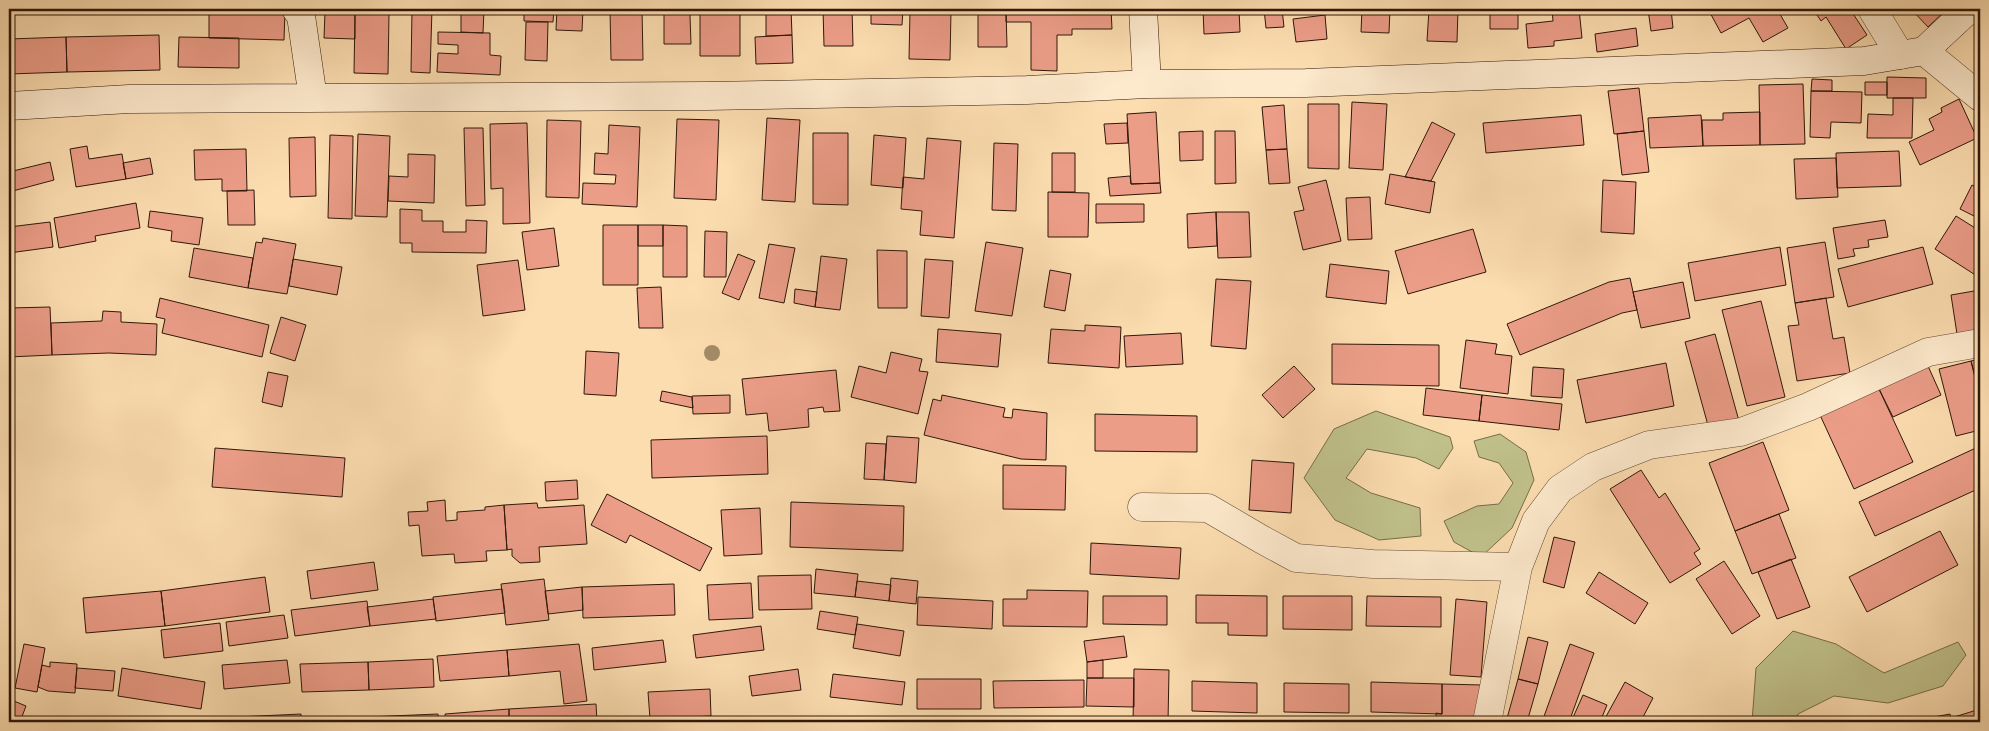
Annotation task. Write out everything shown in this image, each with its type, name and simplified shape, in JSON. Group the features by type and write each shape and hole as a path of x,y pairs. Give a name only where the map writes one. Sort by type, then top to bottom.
{"street":[{"path":"1143,9 1147,84"},
{"path":"9,106 129,99 717,96 1028,90 1147,84 1306,83 1571,74 1864,60 1912,53 1969,9"},
{"path":"301,11 313,98"},
{"path":"1880,14 1912,53 1980,97"},
{"path":"1486,722 1518,567 1536,520 1560,489 1593,467 1649,445 1741,432 1808,407 1928,352 1980,343"},
{"path":"1142,507 1208,508 1260,540 1296,558 1373,564 1518,567"}],"green space":[{"path":"1376,411 1450,437 1453,448 1439,469 1416,458 1367,449 1346,478 1371,493 1420,508 1421,536 1379,540 1335,520 1304,478 1334,429"},
{"path":"1500,434 1526,452 1534,480 1512,528 1481,557 1454,542 1444,521 1477,506 1499,504 1513,483 1499,463 1479,457 1474,441"},
{"path":"1793,631 1836,644 1884,673 1958,642 1966,655 1943,686 1888,703 1834,696 1798,714 1795,722 1752,722 1756,668"}],"building":[{"path":"226,9 278,9 278,12 285,12 284,40 209,38 209,10 226,11"},
{"path":"334,9 383,9 383,14 333,13"},
{"path":"412,9 432,9 430,73 411,72"},
{"path":"461,9 484,9 483,33 461,32"},
{"path":"524,9 554,9 553,22 524,21"},
{"path":"557,9 583,9 582,31 556,30"},
{"path":"583,9 599,9 599,11 583,11"},
{"path":"610,9 642,9 643,60 611,60"},
{"path":"664,9 693,9 690,16 691,44 664,44"},
{"path":"740,9 740,10 717,10"},
{"path":"766,9 791,9 792,35 766,36"},
{"path":"823,9 852,9 853,46 824,46"},
{"path":"871,9 903,9 902,25 871,24"},
{"path":"910,9 951,9 951,11 910,11"},
{"path":"978,9 1006,9 1007,47 978,47"},
{"path":"1006,9 1111,9 1112,29 1072,29 1072,35 1057,35 1057,71 1031,70 1031,22 1006,22"},
{"path":"1203,9 1239,9 1240,32 1204,34"},
{"path":"1264,9 1282,9 1284,27 1266,28"},
{"path":"1303,9 1324,9 1324,10 1304,13"},
{"path":"1362,9 1390,9 1389,33 1361,32"},
{"path":"1429,9 1458,9 1457,42 1427,41"},
{"path":"1490,9 1518,9 1518,29 1490,29"},
{"path":"1552,9 1579,9 1582,38 1554,41 1554,46 1528,48 1526,24 1553,21"},
{"path":"1648,9 1671,9 1673,28 1651,31"},
{"path":"1708,9 1777,9 1788,28 1763,42 1749,18 1721,33"},
{"path":"1813,9 1850,9 1867,35 1846,49 1826,17 1821,21"},
{"path":"1911,9 1947,9 1928,27"},
{"path":"700,10 740,10 740,56 700,56"},
{"path":"910,11 951,11 950,60 909,59"},
{"path":"325,12 355,13 355,39 324,38"},
{"path":"355,13 389,14 388,74 354,73"},
{"path":"1325,15 1327,39 1296,42 1293,19"},
{"path":"526,22 548,22 547,61 525,60"},
{"path":"1636,28 1638,46 1597,52 1595,34"},
{"path":"438,32 490,33 490,55 501,56 500,75 437,72 438,53 458,54 458,45 438,44"},
{"path":"159,35 160,70 67,72 66,37"},
{"path":"792,35 793,63 756,64 755,37"},
{"path":"66,37 67,72 9,74 9,39"},
{"path":"179,37 239,38 239,68 178,67"},
{"path":"1887,77 1926,78 1926,98 1887,98"},
{"path":"1812,79 1832,80 1832,91 1811,91"},
{"path":"1865,82 1887,82 1887,95 1865,95"},
{"path":"1803,84 1805,144 1760,145 1759,85"},
{"path":"1639,88 1644,131 1614,134 1608,91"},
{"path":"1811,91 1862,92 1861,123 1831,122 1830,138 1810,137"},
{"path":"1893,98 1913,98 1912,138 1867,138 1868,114 1893,115"},
{"path":"1959,99 1977,138 1920,165 1909,142 1934,130 1929,119 1942,112 1941,108"},
{"path":"1352,102 1387,104 1383,170 1349,168"},
{"path":"1308,104 1339,104 1339,169 1308,168"},
{"path":"1284,105 1287,149 1266,150 1262,107"},
{"path":"1156,112 1160,183 1131,184 1127,114"},
{"path":"1760,112 1760,145 1703,146 1702,120 1723,120 1723,113"},
{"path":"1581,115 1584,145 1486,153 1483,123"},
{"path":"1701,115 1703,146 1650,148 1648,118"},
{"path":"767,118 800,120 795,202 762,200"},
{"path":"677,119 719,120 716,200 674,198"},
{"path":"547,120 581,121 579,198 546,197"},
{"path":"1432,122 1455,134 1431,181 1405,177"},
{"path":"527,123 530,223 503,224 503,188 491,189 490,124"},
{"path":"1127,123 1128,143 1106,144 1104,124"},
{"path":"609,125 640,127 637,207 582,204 583,183 615,184 616,175 594,174 595,153 608,154"},
{"path":"464,128 483,128 485,205 466,206"},
{"path":"1203,131 1203,160 1180,161 1179,132"},
{"path":"1215,131 1235,131 1236,183 1215,184"},
{"path":"1644,131 1649,172 1622,175 1617,134"},
{"path":"813,133 848,133 848,205 813,204"},
{"path":"358,134 390,136 387,217 355,216"},
{"path":"330,135 353,136 352,219 328,218"},
{"path":"874,135 906,138 903,188 871,185"},
{"path":"315,137 316,196 290,197 289,138"},
{"path":"927,138 961,141 954,238 920,235 922,211 901,209 903,177 924,179"},
{"path":"994,143 1018,144 1016,211 992,210"},
{"path":"87,146 89,159 122,154 126,179 76,187 70,149"},
{"path":"246,149 247,191 222,191 222,179 195,180 194,150"},
{"path":"1287,149 1290,183 1269,184 1266,150"},
{"path":"1899,151 1901,186 1837,188 1836,153"},
{"path":"1052,153 1075,153 1075,192 1052,192"},
{"path":"408,154 435,155 434,203 388,201 389,176 408,177"},
{"path":"150,158 153,174 126,179 123,163"},
{"path":"1836,158 1838,197 1796,199 1794,159"},
{"path":"50,162 54,180 9,192 9,172"},
{"path":"1390,174 1435,182 1430,213 1385,204"},
{"path":"1130,176 1131,184 1160,183 1161,193 1110,196 1108,178"},
{"path":"1326,180 1341,241 1303,250 1294,212 1304,210 1298,187"},
{"path":"1603,180 1636,182 1634,234 1601,232"},
{"path":"1972,185 1980,189 1980,219 1960,209"},
{"path":"254,190 255,225 228,225 227,191"},
{"path":"1048,192 1089,193 1088,237 1048,237"},
{"path":"1370,197 1372,239 1348,240 1346,198"},
{"path":"136,203 140,228 95,236 96,241 59,248 54,218"},
{"path":"1096,204 1144,204 1144,222 1096,223"},
{"path":"400,209 422,210 422,221 443,221 443,232 466,232 466,220 487,221 486,253 412,252 412,243 400,243"},
{"path":"150,211 203,218 199,245 171,241 172,231 148,227"},
{"path":"1216,212 1249,212 1251,257 1218,258"},
{"path":"1216,212 1217,246 1188,248 1187,214"},
{"path":"1956,216 1980,231 1980,278 1935,249"},
{"path":"1885,220 1888,237 1868,240 1869,247 1853,249 1855,256 1838,259 1833,228"},
{"path":"50,222 53,247 9,253 9,227"},
{"path":"603,225 638,225 638,285 603,285"},
{"path":"638,225 663,225 663,246 638,246"},
{"path":"663,225 687,226 687,277 663,277"},
{"path":"554,228 559,266 527,270 522,232"},
{"path":"1473,229 1486,272 1408,294 1395,251"},
{"path":"705,231 727,232 726,277 704,277"},
{"path":"263,238 296,244 287,294 248,288 256,242 262,243"},
{"path":"986,242 1023,248 1012,316 975,311"},
{"path":"1825,242 1834,297 1795,303 1787,248"},
{"path":"769,244 795,248 784,303 759,298"},
{"path":"1780,247 1786,285 1695,301 1688,263"},
{"path":"1923,247 1933,284 1848,307 1838,269"},
{"path":"194,248 253,258 248,288 189,277"},
{"path":"877,250 907,251 907,308 878,308"},
{"path":"738,254 755,261 739,300 722,293"},
{"path":"821,256 847,259 840,310 815,307"},
{"path":"293,259 342,267 337,295 289,286"},
{"path":"925,259 953,261 949,318 921,316"},
{"path":"518,260 525,310 483,316 477,265"},
{"path":"1330,264 1389,271 1386,304 1326,297"},
{"path":"1050,270 1071,274 1065,311 1044,307"},
{"path":"1630,278 1637,310 1622,313 1520,355 1507,324 1609,282"},
{"path":"1216,279 1251,281 1246,349 1211,346"},
{"path":"1683,282 1690,318 1641,328 1633,292"},
{"path":"661,287 663,328 639,328 637,288"},
{"path":"795,289 817,292 815,307 794,303"},
{"path":"1980,290 1980,330 1957,334 1951,295"},
{"path":"160,298 269,325 262,357 162,333 165,319 156,317"},
{"path":"1826,298 1833,339 1844,337 1850,373 1797,381 1788,326 1799,325 1795,303"},
{"path":"1761,301 1785,397 1747,406 1722,310"},
{"path":"50,307 52,355 9,357 9,308"},
{"path":"103,311 121,312 121,322 157,324 156,355 109,353 52,355 51,323 102,321"},
{"path":"281,317 306,325 295,361 270,353"},
{"path":"1085,325 1121,327 1119,368 1048,363 1051,329 1085,331"},
{"path":"938,329 1001,334 998,367 936,362"},
{"path":"1181,333 1183,364 1126,367 1124,336"},
{"path":"1715,334 1739,421 1709,429 1685,342"},
{"path":"1466,340 1497,344 1495,354 1512,356 1508,394 1460,388"},
{"path":"1332,344 1439,345 1439,386 1332,384"},
{"path":"586,351 619,353 616,396 584,394"},
{"path":"891,352 922,359 919,371 928,372 918,414 851,397 859,366 886,373"},
{"path":"1980,359 1980,397 1971,361"},
{"path":"1971,361 1980,397 1980,430 1956,436 1939,369"},
{"path":"1666,363 1674,406 1586,423 1577,380"},
{"path":"1294,366 1315,389 1283,418 1262,395"},
{"path":"1928,366 1941,395 1893,417 1879,389"},
{"path":"1533,367 1564,369 1562,398 1531,396"},
{"path":"836,370 840,411 824,412 823,407 808,409 809,427 769,431 767,413 746,415 742,379"},
{"path":"268,372 288,376 282,407 262,402"},
{"path":"1426,388 1482,395 1479,421 1423,415"},
{"path":"1879,389 1913,462 1854,489 1820,415"},
{"path":"662,391 692,397 693,408 660,401"},
{"path":"730,395 730,413 693,414 692,396"},
{"path":"942,395 1005,408 1003,417 1012,418 1013,409 1047,413 1046,460 1021,459 924,435 933,399 941,401"},
{"path":"1482,395 1562,404 1559,430 1479,421"},
{"path":"1095,414 1197,416 1197,452 1095,451"},
{"path":"767,436 768,474 652,478 651,440"},
{"path":"887,436 919,438 916,483 884,480"},
{"path":"1763,442 1789,510 1735,531 1709,463"},
{"path":"866,443 886,444 884,480 864,479"},
{"path":"1978,447 1980,451 1980,488 1875,536 1859,502"},
{"path":"215,448 345,458 342,497 212,487"},
{"path":"1252,460 1294,463 1291,513 1249,510"},
{"path":"1003,465 1066,466 1065,510 1003,509"},
{"path":"1641,470 1659,498 1665,493 1700,549 1694,553 1701,564 1670,583 1610,489"},
{"path":"577,480 578,499 546,501 545,482"},
{"path":"607,494 712,548 700,571 630,535 626,543 591,525"},
{"path":"445,500 446,521 457,520 457,512 485,510 485,507 504,505 507,550 486,551 487,561 455,563 454,554 422,556 419,525 409,526 408,512 428,511 427,502"},
{"path":"791,502 904,506 903,551 790,547"},
{"path":"537,503 538,508 584,505 587,544 539,547 540,562 520,563 512,556 512,549 507,550 504,505"},
{"path":"760,508 762,554 724,556 721,510"},
{"path":"1779,514 1796,558 1752,574 1735,531"},
{"path":"1940,531 1958,565 1867,612 1849,577"},
{"path":"1554,537 1575,542 1564,588 1543,582"},
{"path":"1091,543 1181,548 1179,579 1090,574"},
{"path":"1791,559 1810,607 1777,619 1758,572"},
{"path":"1724,561 1760,616 1732,634 1696,579"},
{"path":"374,562 378,590 311,599 307,571"},
{"path":"816,569 858,574 855,597 814,593"},
{"path":"1599,572 1648,603 1635,624 1586,593"},
{"path":"811,575 812,609 759,610 758,576"},
{"path":"265,577 270,612 165,626 161,591"},
{"path":"891,578 918,581 916,604 889,601"},
{"path":"544,579 549,620 506,625 501,584"},
{"path":"857,581 891,585 889,601 855,597"},
{"path":"751,583 753,618 709,620 707,585"},
{"path":"674,584 675,615 583,618 582,587"},
{"path":"582,587 583,610 548,614 545,591"},
{"path":"502,589 505,613 436,621 433,597"},
{"path":"1027,590 1088,591 1087,627 1003,626 1003,599 1027,599"},
{"path":"161,591 165,626 86,633 83,598"},
{"path":"1196,595 1267,596 1267,636 1228,635 1228,623 1196,623"},
{"path":"1103,596 1167,596 1167,625 1103,624"},
{"path":"1283,596 1352,596 1352,630 1283,629"},
{"path":"1367,596 1441,597 1441,627 1366,626"},
{"path":"918,597 993,601 992,629 917,625"},
{"path":"433,599 436,619 370,626 367,607"},
{"path":"1456,599 1487,602 1481,677 1450,675"},
{"path":"367,601 370,626 295,636 291,610"},
{"path":"820,611 858,617 855,635 817,629"},
{"path":"284,615 288,638 229,646 226,622"},
{"path":"220,623 223,651 164,658 161,630"},
{"path":"857,624 904,631 900,656 853,648"},
{"path":"761,626 764,650 696,658 693,635"},
{"path":"1124,636 1127,657 1087,662 1084,641"},
{"path":"1528,637 1548,642 1538,684 1518,679"},
{"path":"663,640 666,662 594,670 592,648"},
{"path":"24,644 45,648 37,692 15,688"},
{"path":"579,644 587,701 564,704 560,671 509,676 507,650"},
{"path":"1570,644 1594,653 1569,722 1542,722"},
{"path":"507,650 509,676 440,681 437,656"},
{"path":"433,659 434,687 369,690 368,662"},
{"path":"287,660 290,683 224,689 222,665"},
{"path":"1103,660 1103,678 1087,678 1087,662"},
{"path":"50,662 77,664 75,693 48,691 38,687 42,665 50,667"},
{"path":"368,662 369,690 302,692 300,664"},
{"path":"77,668 115,671 113,691 75,688"},
{"path":"122,668 205,682 201,709 118,696"},
{"path":"798,669 801,690 752,696 749,676"},
{"path":"1134,669 1169,670 1168,722 1133,722"},
{"path":"833,674 905,682 902,705 830,697"},
{"path":"1087,678 1134,678 1134,707 1086,706"},
{"path":"917,679 981,679 981,709 917,709"},
{"path":"1518,679 1538,684 1527,722 1506,722"},
{"path":"1084,680 1084,707 994,708 993,681"},
{"path":"1192,681 1257,683 1257,713 1192,711"},
{"path":"1371,682 1442,684 1442,714 1371,712"},
{"path":"1625,682 1653,698 1642,719 1647,722 1603,722"},
{"path":"1284,683 1349,684 1349,713 1284,712"},
{"path":"1442,684 1482,685 1479,722 1436,722 1436,713 1442,714"},
{"path":"710,689 711,716 650,719 648,692"},
{"path":"1583,695 1607,705 1600,722 1571,722"},
{"path":"9,699 26,706 20,722 9,722"},
{"path":"596,704 597,722 509,722 509,709"},
{"path":"509,709 509,722 446,722 445,714"},
{"path":"1980,709 1980,722 1952,722 1951,718"},
{"path":"301,714 301,722 238,722 237,717"},
{"path":"438,714 439,722 367,722 367,717"},
{"path":"1950,714 1952,722 1912,721"},
{"path":"367,717 367,722 307,722 307,720"},
{"path":"1813,718 1912,721 1913,722 1813,722"},
{"path":"25,721 86,722 25,722"}]}
